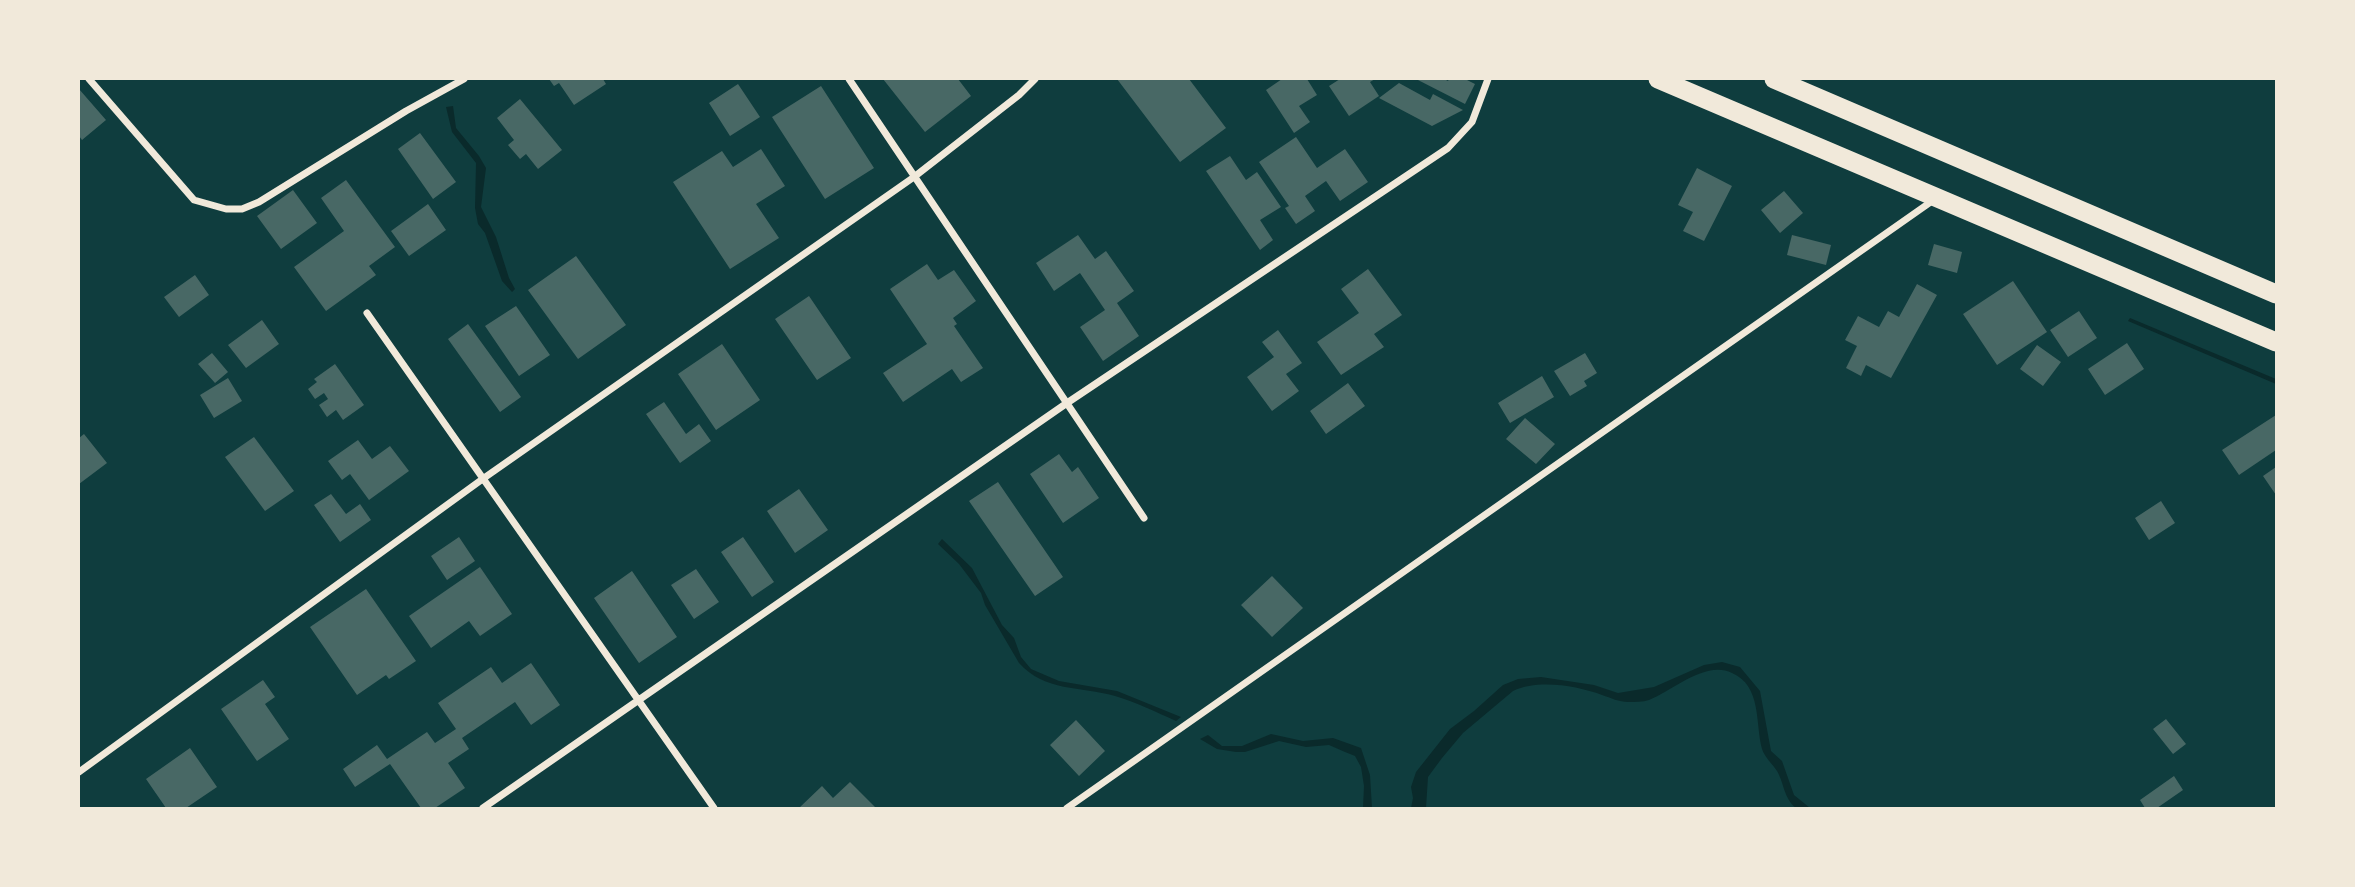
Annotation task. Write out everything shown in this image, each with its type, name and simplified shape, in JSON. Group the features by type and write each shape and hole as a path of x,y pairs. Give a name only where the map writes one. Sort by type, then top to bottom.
{"highway":[{"path":"1658,79 2276,342"},
{"path":"1774,79 2276,294"}],"street":[{"path":"89,79 194,200 226,209 242,209 259,202 406,111 464,79"},
{"path":"849,79 1144,518"},
{"path":"79,772 484,478 914,177 1020,94 1035,79"},
{"path":"483,808 1067,403 1448,148 1472,122 1488,79"},
{"path":"1068,808 1935,198"},
{"path":"367,313 714,808"}],"water":[{"path":"453,106 456,128 486,168 481,207 496,237 515,289 512,292 502,281 485,233 478,224 475,208 476,163 452,132 446,107"},
{"path":"2130,318 2276,379 2276,384 2128,321"},
{"path":"942,539 972,568 1002,625 1014,638 1021,657 1031,669 1059,681 1117,691 1181,717 1176,721 1123,698 1052,684 1029,672 1019,663 985,605 981,593 959,564 938,544"},
{"path":"1722,662 1740,667 1760,691 1771,751 1782,761 1794,795 1810,808 1796,808 1792,804 1777,771 1763,752 1756,706 1748,687 1732,673 1711,670 1642,702 1621,701 1558,685 1534,685 1513,691 1463,733 1442,758 1428,777 1426,808 1411,808 1411,787 1416,772 1450,729 1503,685 1518,679 1541,677 1594,685 1618,693 1654,687 1704,665"},
{"path":"1271,734 1303,741 1333,738 1361,748 1370,775 1372,808 1363,808 1364,786 1361,767 1355,756 1329,745 1306,747 1279,741 1245,752 1236,752 1217,749 1200,739 1208,735 1222,746 1242,746"}],"building":[{"path":"549,79 603,79 606,84 574,105 559,83 554,86"},
{"path":"883,79 958,79 971,96 925,132"},
{"path":"1117,79 1189,79 1226,128 1180,162"},
{"path":"1282,79 1307,79 1317,95 1299,106 1310,122 1294,133 1266,90"},
{"path":"1340,79 1375,79 1370,82 1379,96 1349,116 1329,86"},
{"path":"1416,79 1465,79 1475,84 1465,104"},
{"path":"1399,83 1430,100 1433,94 1463,110 1432,126 1379,98"},
{"path":"738,84 760,117 730,136 709,103"},
{"path":"821,86 874,168 825,199 772,117"},
{"path":"79,89 106,120 82,140 79,136"},
{"path":"520,99 562,150 538,169 526,154 520,159 508,145 514,140 497,118"},
{"path":"420,133 456,182 433,199 398,149"},
{"path":"1296,137 1317,168 1345,149 1368,182 1340,201 1326,181 1305,196 1315,211 1296,224 1285,208 1289,206 1259,162"},
{"path":"761,149 785,186 756,204 779,238 730,269 673,182 722,151 733,167"},
{"path":"1230,156 1246,180 1257,172 1281,207 1260,220 1273,240 1260,250 1206,171"},
{"path":"1697,168 1732,186 1704,241 1683,231 1693,212 1678,205"},
{"path":"346,180 395,247 369,266 376,275 326,311 294,267 344,231 321,198"},
{"path":"293,190 317,223 281,249 257,216"},
{"path":"1784,191 1803,213 1780,233 1761,210"},
{"path":"428,204 446,230 409,256 391,231"},
{"path":"1078,235 1095,259 1106,251 1134,291 1117,303 1139,336 1103,361 1080,327 1105,310 1080,273 1054,291 1036,263"},
{"path":"1792,235 1831,245 1826,265 1787,255"},
{"path":"1934,244 1962,252 1957,273 1928,265"},
{"path":"576,256 626,325 578,359 528,290"},
{"path":"927,264 938,280 954,270 976,301 953,318 957,324 954,326 983,368 961,382 952,369 903,402 883,373 927,344 890,289"},
{"path":"1368,269 1402,315 1374,334 1384,347 1341,375 1317,342 1359,313 1341,289"},
{"path":"195,275 209,295 179,317 164,297"},
{"path":"2013,281 2047,332 1997,365 1963,314"},
{"path":"1917,284 1937,295 1891,378 1866,365 1861,376 1846,368 1857,346 1845,340 1858,316 1879,327 1888,311 1899,317"},
{"path":"809,296 851,358 817,380 775,319"},
{"path":"516,306 550,355 519,376 485,326"},
{"path":"2079,311 2097,338 2068,357 2050,330"},
{"path":"262,320 279,344 246,368 228,345"},
{"path":"468,324 521,397 500,412 448,339"},
{"path":"1278,330 1302,363 1286,374 1299,391 1272,411 1247,377 1274,357 1262,342"},
{"path":"2127,343 2144,369 2105,395 2088,369"},
{"path":"722,344 760,400 716,430 678,374"},
{"path":"2037,345 2061,362 2043,386 2020,369"},
{"path":"212,353 228,372 215,383 198,364"},
{"path":"1585,353 1597,373 1584,381 1587,386 1570,396 1554,371"},
{"path":"335,364 364,405 343,420 336,410 327,417 319,405 328,399 324,393 315,399 308,389 317,382 314,379"},
{"path":"1542,376 1554,397 1510,423 1498,403"},
{"path":"228,378 242,401 214,418 200,395"},
{"path":"1348,383 1365,406 1326,434 1310,411"},
{"path":"664,402 686,434 699,424 711,441 680,463 646,414"},
{"path":"2276,415 2276,450 2239,475 2222,450"},
{"path":"1525,418 1555,444 1536,464 1506,439"},
{"path":"84,434 107,463 79,484 79,438"},
{"path":"254,437 294,491 265,511 225,457"},
{"path":"358,440 372,459 390,446 409,471 369,500 350,474 342,480 328,461"},
{"path":"1059,454 1072,472 1078,467 1099,498 1063,523 1030,474"},
{"path":"2276,467 2276,495 2263,476"},
{"path":"998,482 1063,577 1035,596 969,501"},
{"path":"799,489 828,530 795,553 767,511"},
{"path":"331,494 346,514 360,504 371,520 340,542 314,505"},
{"path":"2161,501 2175,523 2149,540 2135,518"},
{"path":"459,537 475,561 447,580 431,556"},
{"path":"743,537 774,582 752,597 721,552"},
{"path":"480,567 512,614 480,636 469,621 431,648 409,616"},
{"path":"696,569 719,602 694,619 671,585"},
{"path":"632,571 677,637 639,663 594,598"},
{"path":"1272,576 1303,608 1272,637 1241,605"},
{"path":"366,589 416,661 389,679 386,675 357,695 310,627"},
{"path":"531,663 560,705 531,725 515,702 462,738 469,749 448,763 465,788 435,808 421,808 390,764 355,787 343,769 377,745 387,759 427,732 435,743 456,729 438,703 491,667 502,683"},
{"path":"263,680 275,697 265,704 289,739 257,761 221,709"},
{"path":"2166,719 2186,744 2173,754 2153,729"},
{"path":"1076,720 1105,751 1079,776 1050,745"},
{"path":"190,748 217,787 186,808 166,808 146,779"},
{"path":"2174,776 2183,790 2157,808 2145,808 2140,800"},
{"path":"850,782 876,808 799,808 822,786 833,798"}]}
